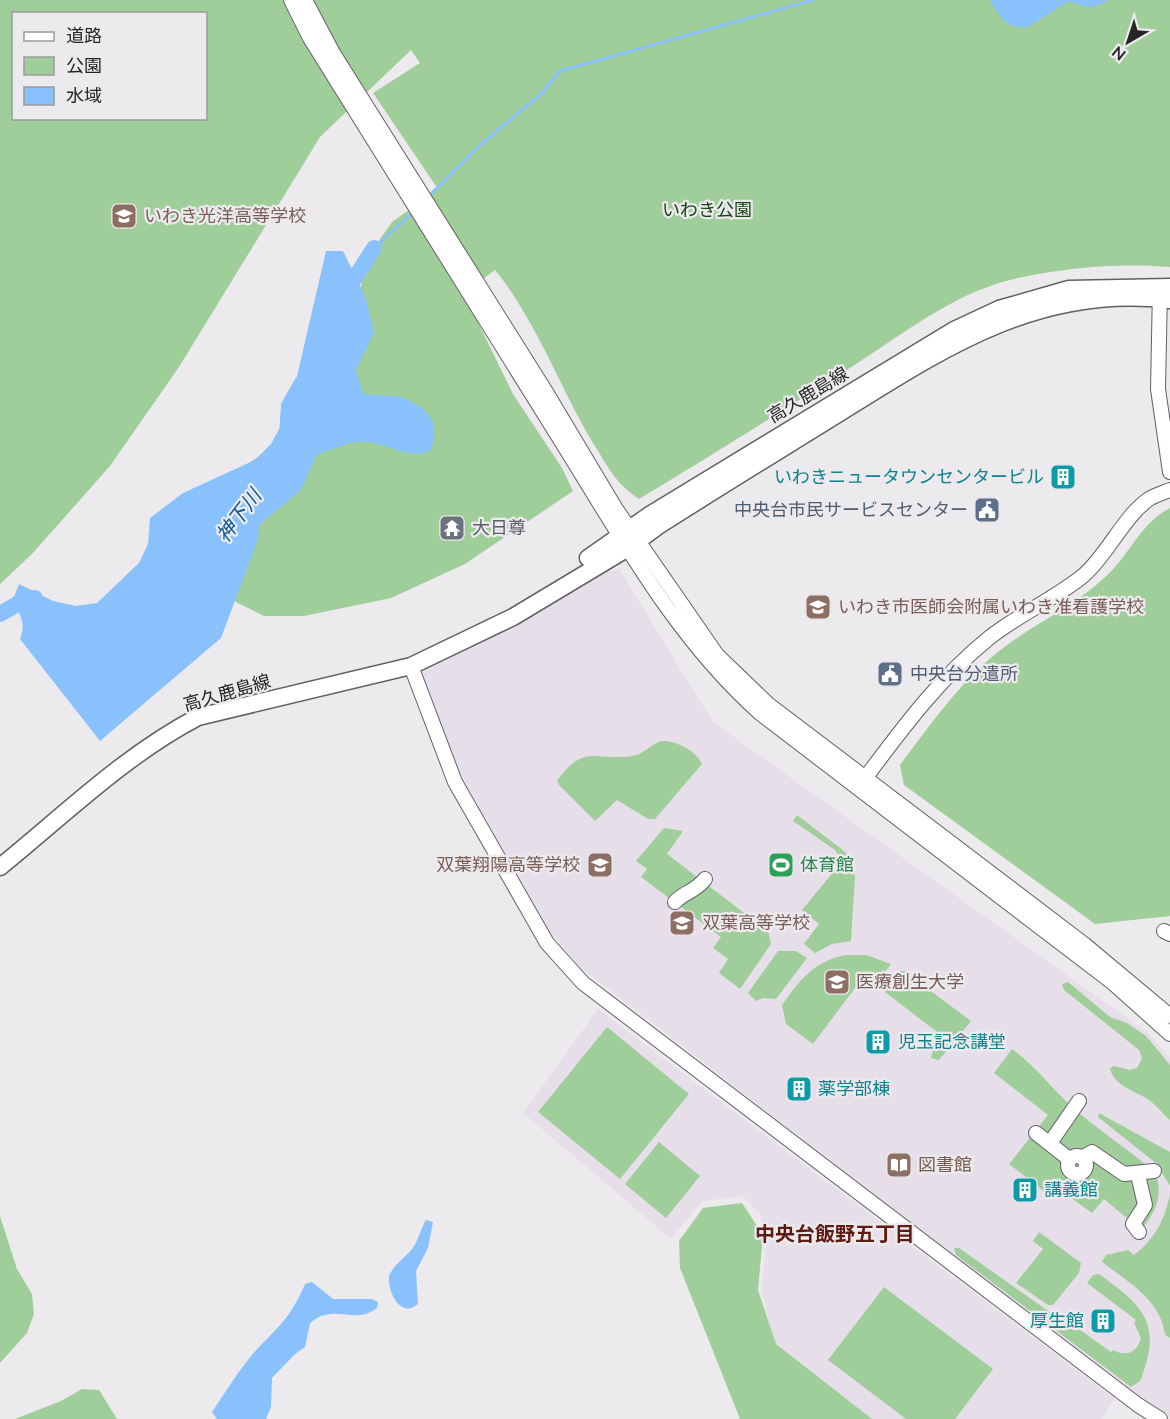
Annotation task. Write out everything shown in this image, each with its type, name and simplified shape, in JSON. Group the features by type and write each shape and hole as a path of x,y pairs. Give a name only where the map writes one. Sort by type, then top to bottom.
{"main road":[{"name":"高久鹿島線","path":"0,867 147,748 198,717 411,666 500,622 629,538 893,379 973,334 1028,312 1094,299 1165,293"}],"street":[{"path":"291,0 316,48 629,538 693,623 739,678 861,783 1113,983 1170,1034"},
{"path":"305,0 333,53 629,538"},
{"path":"1165,293 1158,389 1170,472"},
{"path":"861,783 895,737 952,672 988,639 1084,575 1102,557 1149,499 1170,490"},
{"path":"411,666 455,782 547,944 583,983 1138,1406 1160,1419"},
{"path":"861,783 1084,944 1170,1017"},
{"path":"675,902 679,897 696,891 705,879"},
{"path":"1050,1143 1079,1101"},
{"path":"1036,1133 1076,1158 1092,1152 1115,1170 1124,1174 1138,1175 1154,1171"},
{"path":"1138,1175 1145,1204 1133,1224 1139,1232"}],"shaded area":[{"name":"医療創生大学","path":"619,569 713,722 1148,1033 1170,1059 1170,1417 1127,1389 582,969 553,936 451,754 420,670 590,576"},
{"path":"598,1009 1115,1399 1101,1419 869,1419 775,1349 762,1290 766,1243 761,1215 743,1196 702,1201 671,1239 523,1113"}],"green space":[{"name":"いわき公園","path":"0,0 1170,0 1170,267 1076,268 1005,281 968,295 951,303 639,499 624,487 608,467 581,422 523,310 495,270 468,290 469,304 513,394 562,468 573,491 465,564 391,598 304,616 264,616 226,597 229,476 294,433 359,293 369,255 392,222 438,189 373,93 420,63 411,50 320,137 179,367 110,466 32,554 0,584"},
{"path":"1170,508 1170,916 1095,924 904,785 900,765 971,676 999,651 1088,592 1114,568 1146,527"},
{"path":"661,741 673,742 685,747 702,764 655,819 648,819 617,800 595,821 557,781 566,769 583,758 632,756"},
{"path":"797,815 844,851 851,861 855,877 851,941 832,944 815,953 804,944 819,924 802,910 839,865 839,856 835,850 793,821"},
{"path":"664,828 683,831 667,854 768,931 771,944 740,989 719,973 728,959 713,948 721,937 641,877 647,869 636,861"},
{"path":"778,951 796,951 807,958 776,999 763,998 756,1001 748,993"},
{"path":"846,955 866,955 891,964 873,988 861,980 813,1044 786,1024 782,1005 795,987 816,967"},
{"path":"899,971 904,971 971,1021 939,1060 931,1058 937,1032 885,992"},
{"path":"1068,982 1110,1017 1127,1023 1146,1036 1170,1065 1170,1120 1149,1100 1120,1084 1112,1074 1110,1068 1114,1066 1130,1070 1137,1068 1142,1058 1139,1050 1064,990 1062,984"},
{"path":"607,1027 689,1094 620,1179 538,1112"},
{"path":"1012,1049 1076,1111 1142,1162 1155,1175 1159,1186 1158,1200 1153,1213 1141,1230 1104,1199 1092,1213 1052,1184 1045,1192 1009,1164 1048,1115 994,1073"},
{"path":"1099,1113 1170,1152 1170,1186 1157,1164 1098,1117"},
{"path":"659,1142 700,1176 666,1218 625,1184"},
{"path":"1170,1194 1170,1338 1165,1335 1157,1312 1142,1293 1102,1262 1106,1255 1128,1250 1134,1255 1148,1242 1158,1228"},
{"path":"742,1203 763,1235 758,1290 776,1344 872,1419 740,1419 680,1268 679,1241 703,1208"},
{"path":"0,1216 17,1269 32,1294 34,1314 27,1333 0,1363"},
{"path":"1039,1232 1081,1263 1079,1273 1053,1305 1048,1305 1016,1283 1043,1249 1033,1241"},
{"path":"954,1248 959,1248 1068,1325 1072,1324 1111,1352 1113,1350 1122,1353 1130,1352 1137,1347 1141,1338 1134,1323 1136,1320 1087,1283 1093,1275 1099,1274 1128,1296 1145,1318 1150,1344 1140,1381 1131,1387 956,1255"},
{"path":"884,1287 993,1369 955,1419 906,1419 828,1360"},
{"path":"82,1389 99,1390 117,1419 15,1419 61,1401"}],"water":[{"path":"990,0 1108,0 1093,7 1069,1 1028,27 1021,28 1005,21"},
{"path":"326,251 343,251 365,296 374,333 356,369 363,394 401,397 422,408 434,426 430,451 403,452 376,444 357,442 316,455 301,490 259,525 258,539 221,638 100,741 20,639 23,628 22,619 12,602 19,584 53,601 76,606 97,603 139,563 148,544 150,518 183,493 255,460 271,444 289,411"},
{"path":"426,1220 433,1222 428,1248 416,1271 418,1304 411,1308 404,1308 399,1305 391,1292 390,1274 414,1246"},
{"path":"312,1282 333,1299 372,1299 378,1302 377,1308 361,1315 328,1314 310,1323 305,1347 272,1378 271,1407 266,1419 217,1419 212,1412 236,1377 287,1317 305,1284"}],"waterway":[{"path":"428,197 480,145 542,93 560,71 813,0"},
{"path":"374,248 413,212"},
{"name":"神下川","path":"344,295 374,248"},
{"name":"神下川","path":"287,435 289,406 302,383"},
{"name":"神下川","path":"0,614 26,599 35,598"}],"place":[{"name":"いわき光洋高等学校","path":"124,216"},
{"name":"いわきニュータウンセンタービル","path":"1063,477"},
{"name":"中央台市民サービスセンター","path":"987,510"},
{"name":"大日尊","path":"452,528"},
{"name":"いわき市医師会附属いわき准看護学校","path":"818,607"},
{"name":"中央台分遣所","path":"890,674"},
{"name":"双葉翔陽高等学校","path":"600,865"},
{"name":"体育館","path":"781,865"},
{"name":"双葉高等学校","path":"682,923"},
{"name":"医療創生大学","path":"837,982"},
{"name":"児玉記念講堂","path":"878,1042"},
{"name":"薬学部棟","path":"799,1089"},
{"name":"図書館","path":"899,1165"},
{"name":"講義館","path":"1025,1190"},
{"name":"厚生館","path":"1103,1321"}],"district":[{"name":"中央台飯野五丁目","path":"835,1234"}]}
